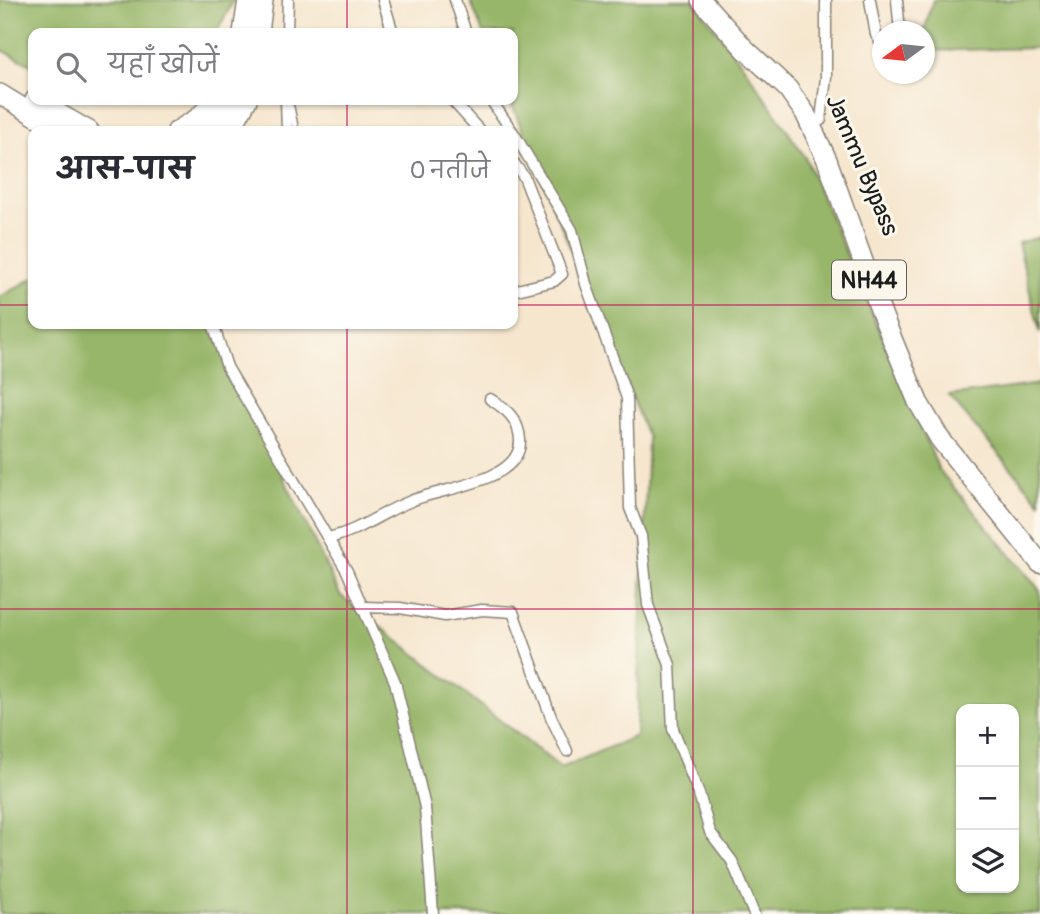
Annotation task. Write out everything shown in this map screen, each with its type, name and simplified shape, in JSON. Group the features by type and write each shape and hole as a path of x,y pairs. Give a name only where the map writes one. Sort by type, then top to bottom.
{"highway":[{"path":"244,28 248,0"},
{"path":"260,28 263,0"},
{"name":"Jammu Bypass","path":"701,0 745,49 788,89 805,113 827,160 881,312 918,402 940,439 1040,563"},
{"name":"Jammu Bypass","path":"717,0 794,80 821,121 850,187 927,394 954,440 1040,546"},
{"path":"0,78 28,95"},
{"path":"0,94 52,126"},
{"path":"44,105 80,126"},
{"path":"185,126 211,105"},
{"path":"210,126 231,105"},
{"path":"233,126 244,105"}],"street":[{"path":"287,28 288,0"},
{"path":"383,0 391,28"},
{"path":"455,0 464,28"},
{"path":"821,121 826,77 826,0"},
{"path":"870,0 874,21"},
{"path":"897,0 899,21"},
{"path":"287,126 288,105"},
{"path":"457,105 475,126"},
{"path":"494,105 508,126"},
{"path":"518,142 572,230 586,284 628,402 630,508 641,537 649,605 670,665 673,729 699,794 710,832 732,860 754,914"},
{"path":"518,169 524,177 562,274 554,281 518,290"},
{"path":"215,329 227,367 347,571 395,682 417,764 425,807 433,914"},
{"path":"328,538 357,530 414,499 490,476 511,465 519,451 518,429 504,408 490,399"},
{"path":"362,607 400,608 445,616 482,610 513,612 551,717 567,751"}],"lane":[{"path":"289,105 295,126"}],"green space":[{"path":"0,0 234,0 219,28 28,28 28,63 0,49"},
{"path":"470,0 693,0 745,68 805,157 939,470 1040,590 1040,914 0,914 0,297 28,281 28,329 212,329 340,595 561,768 636,736 648,438 512,105 518,105 518,28 481,28"},
{"path":"933,0 1040,0 1040,48 935,51 935,21 927,21"},
{"path":"1040,237 1040,333 1018,243"},
{"path":"1040,384 1040,502 949,396"}]}
